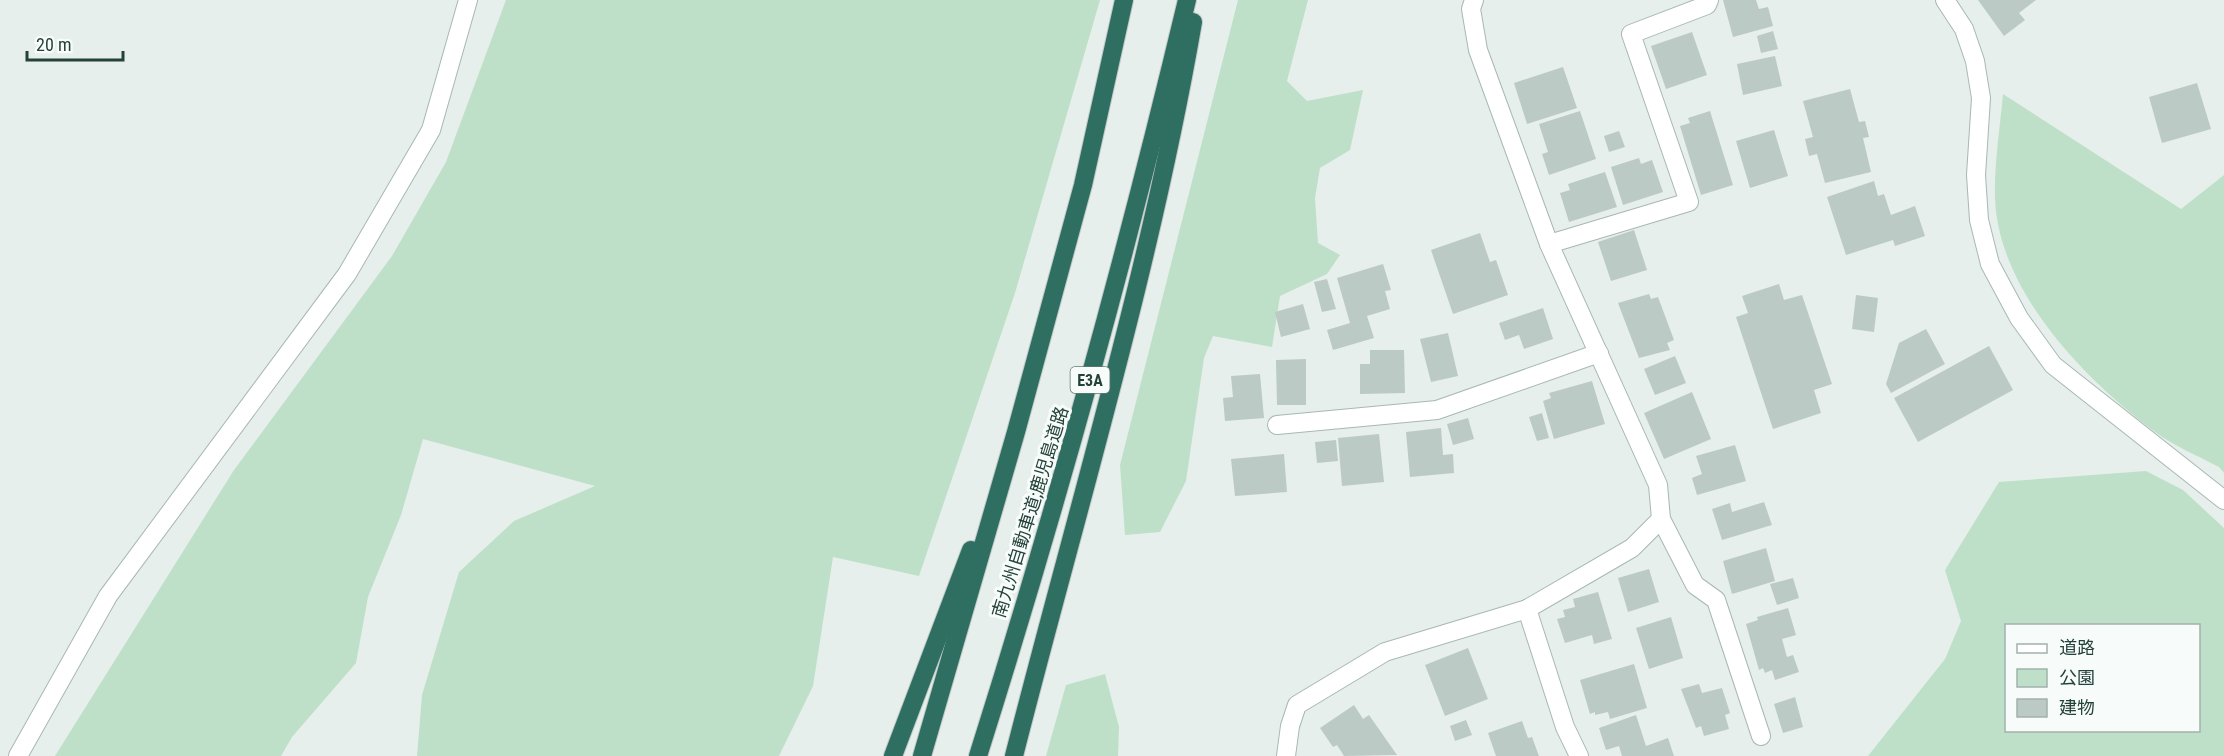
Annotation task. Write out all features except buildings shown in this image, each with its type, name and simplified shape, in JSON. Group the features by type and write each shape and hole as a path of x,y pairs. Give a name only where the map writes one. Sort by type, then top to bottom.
{"highway":[{"name":"南九州自動車道;鹿児島道路","path":"922,756 1016,432 1083,185 1124,0"},
{"name":"南九州自動車道;鹿児島道路","path":"978,756 1072,448 1140,198 1187,0"},
{"path":"1014,756 1103,428 1178,106 1197,0"},
{"path":"893,756 1016,432"}],"street":[{"path":"18,756 108,596 347,274 431,130 468,0"},
{"path":"1474,0 1471,9 1478,50 1549,244 1658,485 1661,519 1695,585 1716,600 1761,736"},
{"path":"1549,244 1689,202 1631,34 1707,5 1709,0"},
{"path":"1945,0 1964,29 1975,61 1981,98 1976,175 1979,220 1990,264 2019,318 2053,365 2224,500"},
{"path":"1277,425 1437,410 1599,352"},
{"path":"1286,756 1290,726 1297,705 1385,652 1527,609 1632,548 1661,519"},
{"path":"1527,609 1565,727 1579,756"}],"green space":[{"path":"506,0 1100,0 1015,293 919,576 833,557 813,686 779,756 417,756 422,695 459,572 514,521 595,486 423,439 401,515 368,597 356,663 292,737 281,756 55,756 234,470 392,256 446,162"},
{"path":"1238,0 1308,0 1287,81 1307,101 1363,90 1350,150 1320,168 1315,198 1318,243 1340,255 1327,274 1280,296 1272,347 1213,336 1204,358 1186,481 1160,532 1125,535 1120,465"},
{"path":"2003,94 2181,209 2224,175 2224,473 2219,467 2162,437 2128,411 2075,360 2050,331 2029,300 2012,267 2000,234 1995,199 1996,159"},
{"path":"2146,471 2183,490 2224,528 2224,756 1868,756 1945,659 1961,621 1945,570 1999,482"},
{"path":"1105,674 1119,727 1118,756 1046,756 1066,685"}]}
